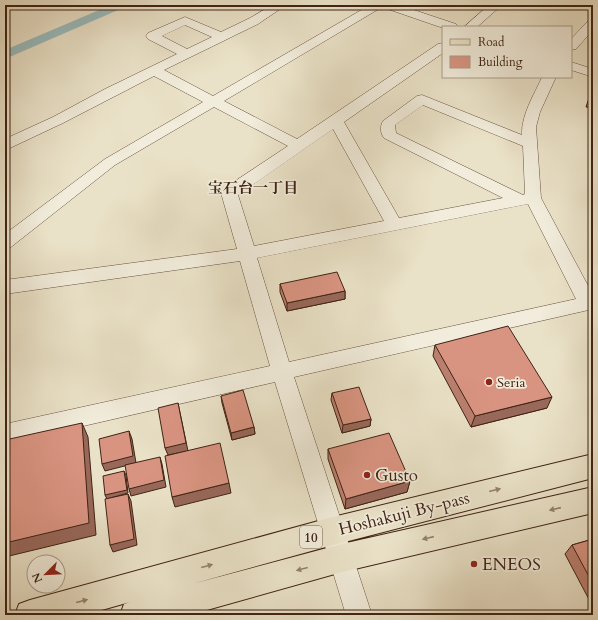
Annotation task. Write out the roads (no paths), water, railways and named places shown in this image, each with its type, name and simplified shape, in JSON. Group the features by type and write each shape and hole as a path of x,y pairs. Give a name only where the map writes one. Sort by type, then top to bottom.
{"main road":[{"name":"Hoshakuji By-pass","path":"30,615 333,531 593,466"},
{"name":"Hoshakuji By-pass","path":"135,615 342,558 593,500"}],"street":[{"path":"5,145 58,120 153,70 254,21 280,5"},
{"path":"5,242 110,162 378,5"},
{"path":"386,5 449,26"},
{"path":"411,14 423,5"},
{"path":"471,26 496,5"},
{"path":"186,54 152,36 185,21 222,37"},
{"path":"572,45 593,23"},
{"path":"358,615 342,558 282,372 229,193 297,145 336,121 442,48"},
{"path":"572,66 593,73"},
{"path":"153,70 297,145"},
{"path":"526,199 530,144 529,127 533,112 549,78"},
{"path":"5,434 590,303 526,199 389,135 388,124 422,99 530,144"},
{"path":"336,121 394,224"},
{"path":"5,287 246,254 526,199"}],"waterway":[{"path":"5,55 121,5"}],"place":[{"name":"Seria","path":"489,382"},
{"name":"Gusto","path":"367,475"},
{"name":"ENEOS","path":"474,564"}],"district":[{"name":"宝石台一丁目","path":"253,188"}]}
